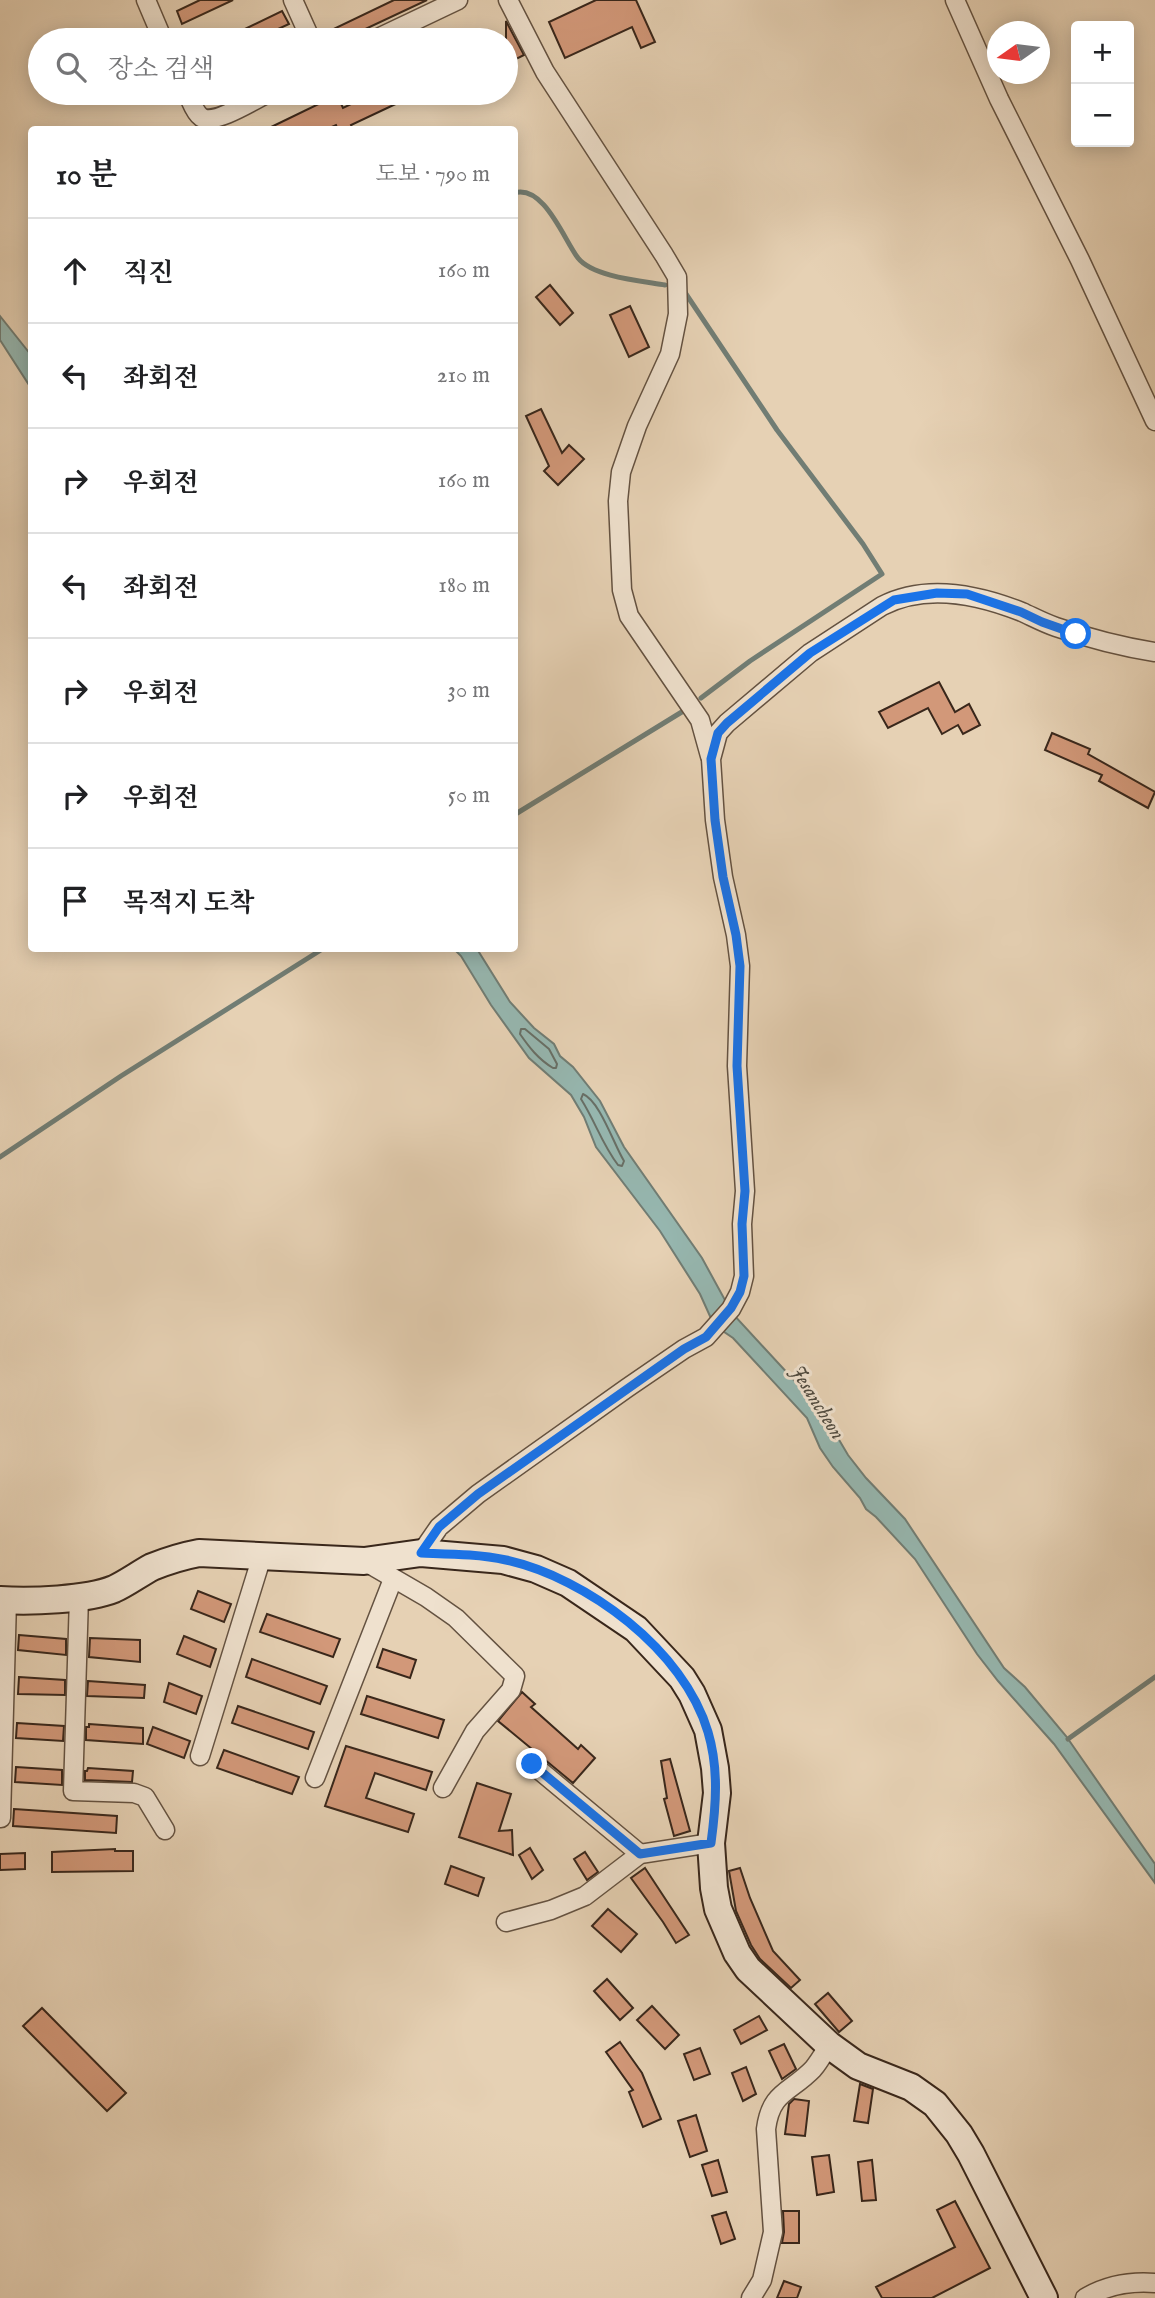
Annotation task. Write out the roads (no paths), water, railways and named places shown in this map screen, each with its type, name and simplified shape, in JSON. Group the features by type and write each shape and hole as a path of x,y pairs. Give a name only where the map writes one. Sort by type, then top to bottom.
{"street":[{"path":"146,0 158,28"},
{"path":"293,0 306,28"},
{"path":"421,1553 439,1527 478,1494 684,1349 706,1337 731,1308 740,1292 744,1276 742,1224 745,1191 737,1066 740,966 715,820 711,759 700,720 629,616 622,590 618,501 621,472 637,426 670,354 678,314 677,277 545,72 508,0"},
{"path":"955,0 999,99 1080,260 1155,421"},
{"path":"397,28 447,2"},
{"path":"193,105 202,118 209,120 245,105"},
{"path":"711,759 718,733 763,692 810,653 882,606 903,597 937,593 967,594 1066,631 1155,652"},
{"path":"1,1818 4,1600 79,1597 116,1588 151,1568 199,1553 364,1561 421,1553 487,1557 536,1569 568,1583 636,1629 662,1654 692,1693 708,1730 713,1756 717,1793 711,1843 718,1909 737,1953 748,1969 829,2045 858,2066 911,2087 935,2104 946,2116 971,2154 1044,2298"},
{"path":"200,1756 261,1556"},
{"path":"364,1561 456,1618 515,1676 511,1690 475,1731 443,1788"},
{"path":"314,1779 393,1579"},
{"path":"79,1597 73,1791 134,1793 145,1797 165,1830"},
{"path":"532,1764 640,1854"},
{"path":"506,1922 551,1910 585,1896 640,1854 711,1843"},
{"path":"751,2298 762,2280 773,2232 766,2129 768,2114 773,2103 815,2067 829,2045"},
{"path":"1085,2298 1115,2285 1155,2283"}],"water":[{"path":"0,316 28,351 28,383 0,340"},
{"path":"457,952 479,952 510,1002 534,1028 554,1044 560,1056 573,1067 600,1101 624,1147 702,1258 732,1313 815,1403 848,1455 905,1519 1004,1668 1025,1687 1066,1736 1155,1864 1155,1883 1054,1744 977,1654 915,1559 866,1509 833,1467 820,1448 807,1418 733,1338 714,1325 700,1294 660,1231 596,1147 584,1117 571,1095 529,1058 491,1005"}],"waterway":[{"path":"518,193 525,192 544,205 578,258 585,264 606,274 665,285"},
{"path":"684,291 777,430 863,544 882,574 750,661 701,698"},
{"path":"518,813 685,710"},
{"path":"0,1157 121,1076 318,952"},
{"path":"1068,1739 1155,1677"}],"water label":[{"name":"Jesancheon","path":"817,1403"}]}
